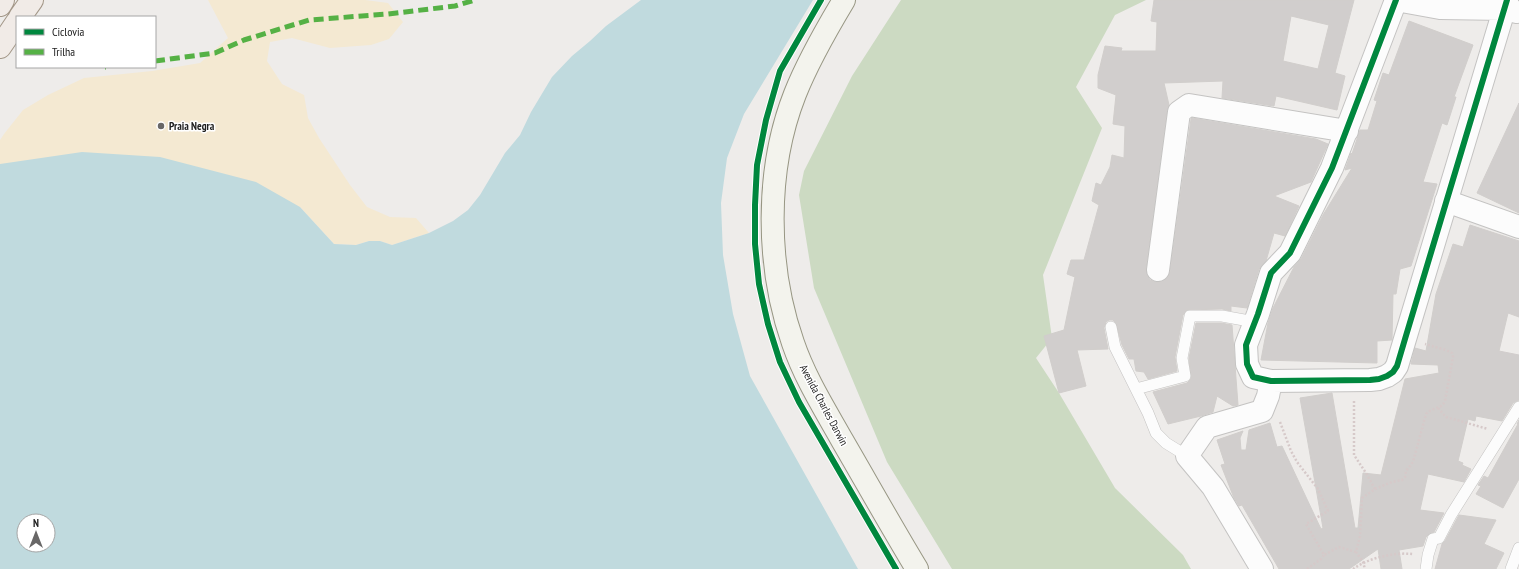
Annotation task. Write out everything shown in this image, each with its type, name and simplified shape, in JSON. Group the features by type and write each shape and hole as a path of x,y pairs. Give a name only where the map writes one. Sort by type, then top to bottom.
{"main road":[{"path":"0,5 3,0"},
{"path":"21,16 32,0"},
{"name":"Avenida Charles Darwin","path":"844,0 809,62 795,94 785,126 777,164 773,206 774,260 780,300 793,343 807,378 917,569"},
{"path":"0,47 16,23"}],"street":[{"path":"1396,0 1440,8 1510,7 1446,201 1397,366 1393,372 1379,379 1354,380 1269,389 1254,378 1247,364 1246,345 1271,273 1290,253 1332,168 1396,0"},
{"path":"1158,270 1179,112 1189,105 1347,131"},
{"path":"1446,201 1519,227"},
{"path":"1262,569 1213,487 1187,456 1207,427 1262,411 1269,389"}],"lane":[{"path":"1136,389 1185,376 1182,358 1190,316 1222,316 1255,322"},
{"path":"1111,327 1115,347 1148,412 1156,433 1166,443 1187,456"},
{"path":"1426,569 1428,555 1433,539 1439,538 1451,515 1519,407"},
{"path":"1511,569 1519,548"}],"path":[{"path":"1356,552 1360,536 1362,498 1375,489 1392,482 1402,480 1408,467 1413,462 1426,414 1428,411 1443,405 1445,401 1453,357 1452,353 1405,339"},
{"path":"1354,380 1354,456 1375,489"},
{"path":"1269,389 1291,451 1318,489 1328,511 1306,524 1324,555"},
{"path":"1438,408 1446,417 1502,434"},
{"path":"1307,569 1324,555 1339,547 1356,552 1363,562 1365,569"},
{"path":"1353,569 1363,562 1389,556 1406,554 1428,555"}],"green space":[{"path":"901,0 1146,0 1115,15 1076,87 1102,128 1043,275 1052,338 1036,358 1059,393 1115,488 1183,555 1191,569 952,569 887,462 814,288 799,195 804,171 852,76"}],"sand":[{"name":"Praia Negra","path":"208,0 365,0 388,3 403,22 389,39 371,45 330,48 292,38 270,42 267,61 282,84 304,95 308,118 319,138 350,185 367,207 390,217 416,218 429,233 392,245 380,241 369,241 356,245 334,244 300,207 0,164 0,140 4,134 23,110 48,95 84,78 152,71 200,63 228,38"}],"water":[{"path":"641,0 813,0 744,114 727,158 721,203 723,255 733,314 750,376 858,569 0,569 0,164 82,152 160,157 256,182 300,207 334,244 356,245 369,241 380,241 392,245 429,233 453,221 468,210 480,195 505,153 520,135 531,112 552,77 572,56 606,26"}],"building":[{"path":"1154,0 1354,0 1335,73 1345,76 1337,110 1276,96 1274,106 1222,98 1223,81 1164,83 1169,105 1167,110 1146,268 1147,275 1150,280 1156,282 1163,281 1168,277 1170,272 1192,118 1316,139 1328,144 1311,182 1274,196 1299,206 1285,236 1274,233 1266,261 1259,269 1247,308 1231,306 1231,311 1222,309 1187,310 1183,315 1175,357 1177,371 1148,379 1144,372 1136,371 1134,359 1129,359 1122,345 1116,323 1113,320 1109,320 1106,322 1104,328 1108,349 1077,350 1086,386 1059,393 1044,336 1064,330 1075,277 1067,274 1071,260 1084,260 1099,205 1092,201 1096,183 1101,185 1110,167 1112,155 1124,158 1125,126 1113,124 1116,95 1098,88 1098,75 1105,46 1122,48 1121,51 1156,51 1157,22 1151,21","holes":["1291,16 1329,25 1318,69 1283,61"]},
{"path":"1409,21 1473,45 1454,97 1456,97 1447,125 1442,123 1423,182 1437,184 1411,266 1400,269 1396,294 1393,294 1392,340 1377,341 1377,363 1261,360 1268,323 1273,308 1294,267 1301,259 1323,215 1352,168 1345,170 1360,130 1368,130 1377,101 1374,100 1383,73 1389,75"},
{"path":"1519,103 1519,213 1477,193"},
{"path":"1470,225 1519,241 1519,317 1508,313 1499,351 1519,355 1519,400 1513,403 1502,421 1476,416 1475,421 1468,419 1458,461 1463,463 1462,465 1471,469 1464,482 1428,474 1420,510 1444,513 1434,532 1426,537 1423,546 1399,550 1402,569 1381,569 1378,549 1349,569 1279,569 1242,505 1239,506 1234,498 1221,465 1225,464 1217,440 1243,431 1240,438 1241,450 1246,450 1249,430 1270,423 1277,447 1282,446 1321,529 1323,528 1300,398 1332,393 1355,528 1358,528 1363,473 1381,475 1405,379 1439,373 1438,365 1411,364 1415,348 1426,351 1436,294 1453,244 1463,247"},
{"path":"1196,323 1221,323 1232,325 1238,405 1233,406 1217,396 1213,412 1168,424 1153,392 1187,383 1191,379 1189,358"},
{"path":"1519,420 1519,479 1503,508 1476,494 1481,486 1478,485 1484,476 1488,478"},
{"path":"1459,515 1496,520 1484,544 1504,553 1496,569 1435,569 1442,544"}],"marked path":[{"path":"156,61 215,53 244,40 309,20 388,14 455,6 475,0"}],"cycle path":[{"path":"821,0 780,71 766,120 757,165 755,205 755,244 759,284 768,324 780,362 799,402 896,569"},
{"path":"1396,0 1332,168 1290,253 1271,273 1246,345 1247,364 1253,377 1271,381 1370,380 1379,379 1393,372 1397,366 1507,0"}],"place":[{"name":"Praia Negra","path":"161,126"}]}
